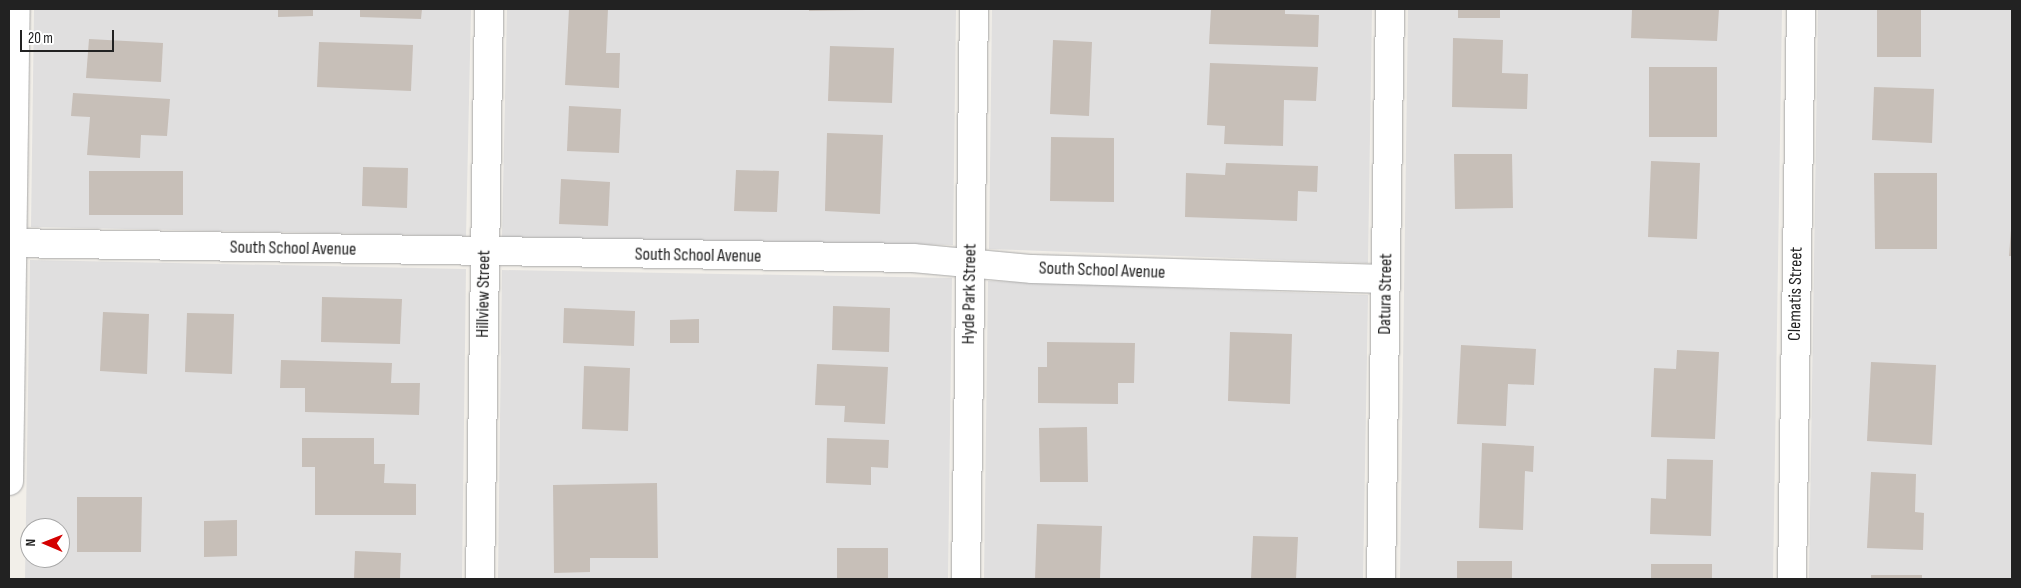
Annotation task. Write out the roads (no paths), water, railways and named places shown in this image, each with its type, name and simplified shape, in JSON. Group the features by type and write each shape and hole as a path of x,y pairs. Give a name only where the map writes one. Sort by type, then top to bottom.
{"street":[{"path":"9,481 11,243 16,9"},
{"name":"Hillview Street","path":"480,579 489,9"},
{"name":"Hyde Park Street","path":"966,579 974,9"},
{"name":"Datura Street","path":"1382,579 1390,9"},
{"name":"Clematis Street","path":"1792,579 1801,9"},
{"name":"South School Avenue","path":"11,243 484,253 914,258 970,263 1386,279"}]}
